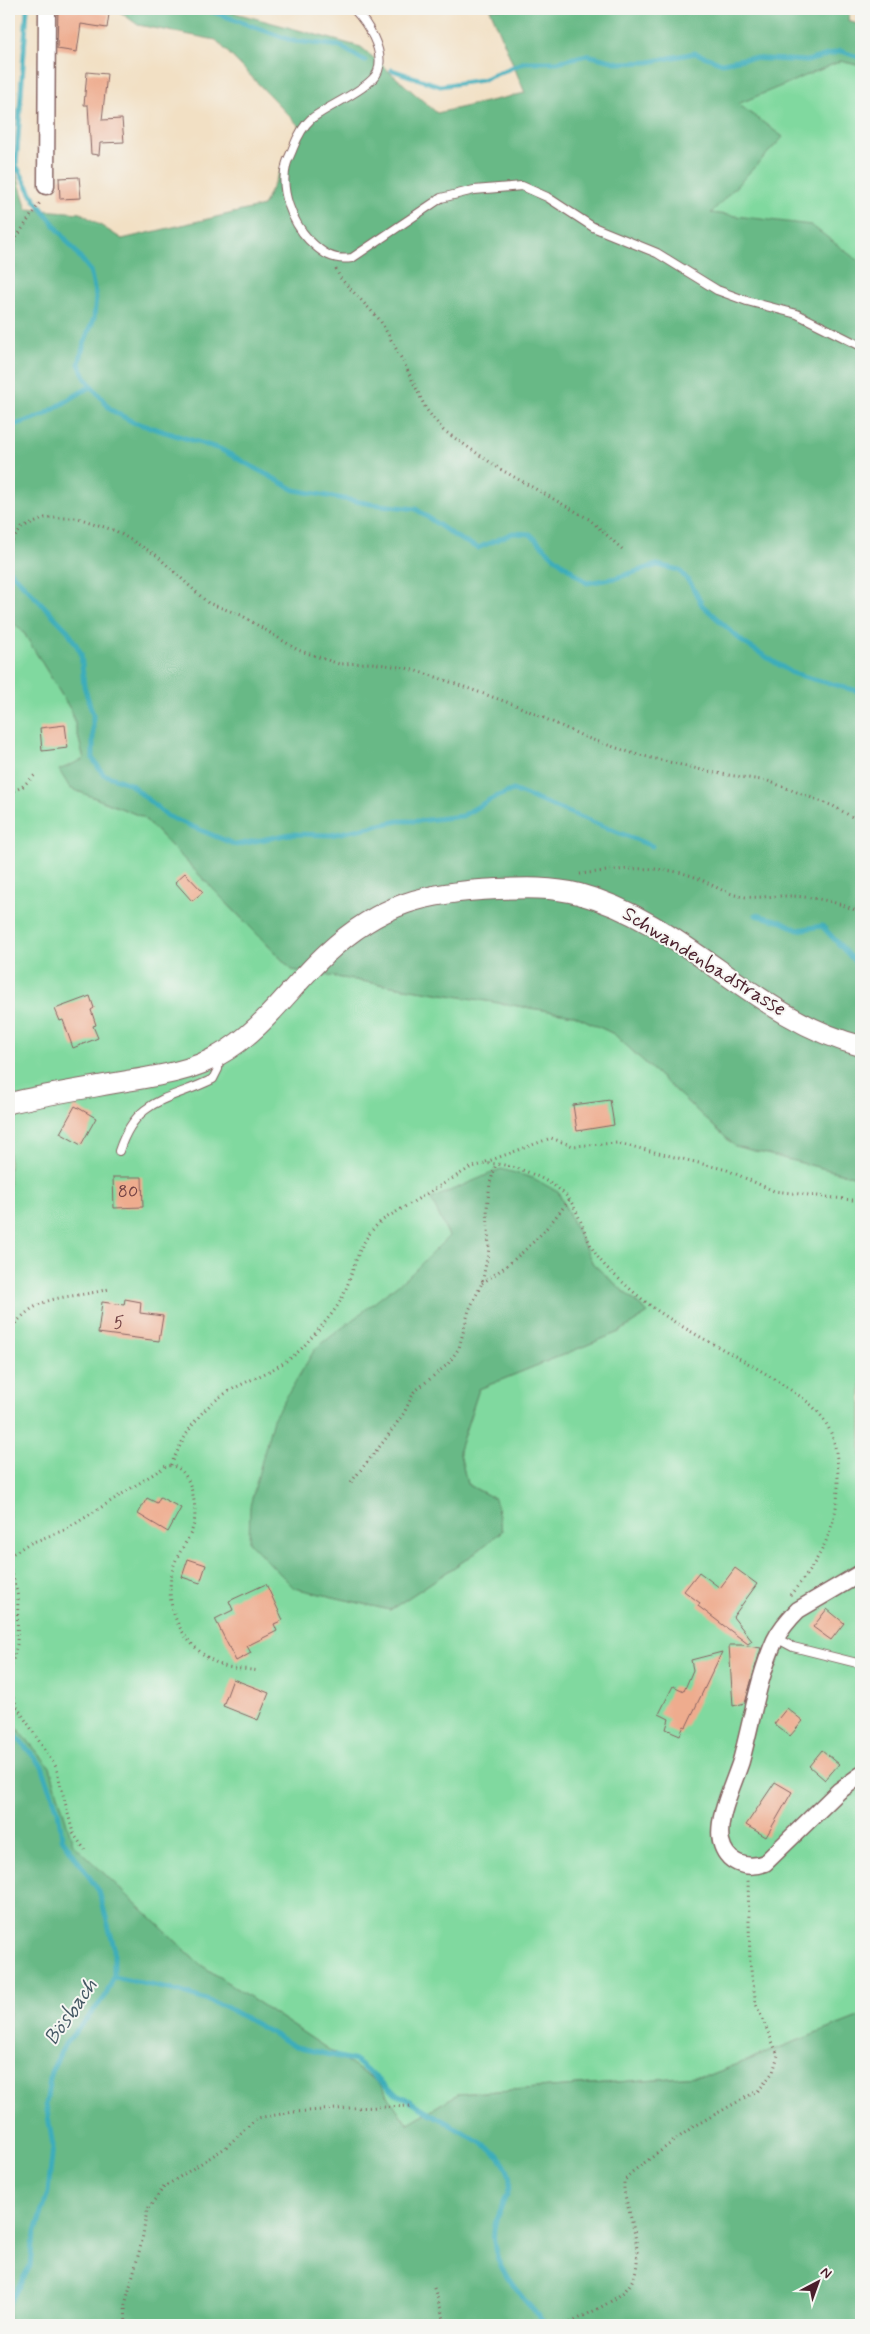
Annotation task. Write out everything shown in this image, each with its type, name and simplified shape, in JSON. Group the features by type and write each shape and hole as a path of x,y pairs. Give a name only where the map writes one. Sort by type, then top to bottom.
{"street":[{"path":"44,194 47,9"},
{"name":"Schwandenbadstrasse","path":"9,1103 159,1076 194,1066 219,1056 258,1027 326,954 354,931 382,912 406,902 432,894 461,890 531,888 579,894 616,906 647,921 784,1015 818,1032 861,1046"},
{"path":"861,1573 798,1610 776,1638 768,1658 720,1830 721,1841 729,1857 736,1863 748,1867 765,1863 774,1857 838,1791 861,1775"}],"lane":[{"path":"354,9 371,33 379,59 378,72 370,81 310,120 298,135 286,166 284,184 287,203 300,228 321,251 336,259 352,258 441,198 474,190 522,186 547,196 593,227 658,254 717,290 747,301 796,314 861,346"},
{"path":"119,1151 124,1136 134,1119 170,1094 213,1078 218,1069 219,1056"},
{"path":"776,1638 793,1647 861,1664"}],"path":[{"path":"9,256 16,238 44,194"},
{"path":"336,259 336,271 340,278 380,320 404,363 426,409 443,430 500,469 589,518 622,549"},
{"path":"9,544 22,528 45,518 78,518 116,531 156,555 208,603 242,616 298,650 338,664 372,664 406,668 436,677 518,706 587,738 635,754 715,773 768,781 833,806 861,822"},
{"path":"9,793 22,787 37,773"},
{"path":"574,875 625,869 666,870 691,875 731,895 748,897 786,896 827,900 861,913"},
{"path":"172,1465 182,1439 200,1415 220,1397 269,1373 292,1357 338,1306 358,1251 372,1230 397,1210 470,1168 551,1138 573,1146 618,1143 726,1170 774,1191 861,1201"},
{"path":"483,1164 509,1166 537,1177 560,1190 569,1199 599,1259 633,1292 671,1319 777,1380 801,1397 823,1417 836,1450 838,1492 829,1536 809,1574"},
{"path":"351,1482 394,1427 414,1392 448,1364 459,1348 469,1310 482,1283 488,1249 487,1208 490,1183 496,1164"},
{"path":"482,1283 510,1265 542,1235 569,1199"},
{"path":"9,1331 20,1317 37,1304 56,1297 87,1294 109,1289"},
{"path":"85,1850 73,1833 56,1767 17,1707 12,1695 10,1672 17,1644 18,1597 9,1558 28,1544 68,1529 166,1466 172,1465 184,1474 190,1485 196,1516 193,1528 174,1567 169,1592 177,1623 184,1635 192,1643 203,1653 223,1665 259,1671"},
{"path":"566,2325 620,2295 631,2282 637,2266 638,2250 624,2191 624,2181 632,2172 694,2126 759,2090 773,2072 778,2055 756,2004 750,1963 748,1867"},
{"path":"126,2325 125,2305 142,2241 146,2210 164,2187 226,2148 257,2118 294,2112 412,2106"},
{"path":"434,2288 446,2325"}],"green space":[{"path":"116,9 221,9 361,47 437,113 525,93 490,9 850,9 848,21 861,25 861,66 841,61 738,104 783,137 711,213 811,225 861,263 861,418 857,428 861,432 861,1178 735,1146 614,1034 574,1015 292,970 143,817 70,788 59,770 84,759 72,712 24,633 9,618 9,150 27,209 81,213 122,239 263,206 301,128 216,40 138,25"},
{"path":"841,61 861,66 861,263 710,213 783,137 737,104"},
{"path":"9,618 24,633 72,712 84,759 70,788 143,817 292,970 574,1015 614,1034 735,1146 861,1178 861,2016 710,2075 458,2094 407,2124 379,2083 201,1965 72,1844 50,1767 9,1718","holes":["558,1192 593,1264 648,1313 619,1332 479,1389 459,1450 467,1484 495,1499 502,1531 474,1554 390,1610 294,1588 411,1274 449,1236 432,1199"]},
{"path":"501,1169 533,1178 558,1192 593,1264 648,1313 619,1332 479,1389 459,1450 467,1484 495,1499 502,1531 474,1554 390,1610 294,1588 249,1542 250,1506 273,1419 315,1349 411,1274 449,1236 431,1199"},
{"path":"9,1718 50,1767 73,1844 201,1965 379,2083 407,2124 458,2094 710,2075 861,2016 861,2325 9,2325"}],"building":[{"path":"58,9 109,14 107,28 81,24 77,52 57,49"},
{"path":"87,72 107,74 102,120 122,119 124,142 100,143 99,155 91,154 88,105 84,105"},
{"path":"79,177 81,198 60,199 59,178"},
{"path":"65,725 68,748 42,751 40,728"},
{"path":"185,873 203,892 192,901 175,882"},
{"path":"90,996 94,1008 91,1010 96,1025 93,1026 98,1038 73,1048 63,1020 60,1021 55,1009"},
{"path":"610,1100 614,1125 577,1131 573,1105"},
{"path":"75,1106 96,1118 81,1145 60,1133"},
{"path":"113,1177 142,1177 143,1207 114,1208"},
{"path":"125,1299 141,1302 140,1313 163,1316 159,1341 98,1333 102,1302 124,1305"},
{"path":"160,1497 181,1508 168,1532 138,1514 147,1498 157,1503"},
{"path":"188,1559 206,1565 200,1583 182,1577"},
{"path":"735,1568 757,1584 733,1617 752,1641 748,1644 698,1606 700,1603 684,1591 699,1572 720,1588"},
{"path":"266,1584 283,1620 274,1624 277,1631 247,1646 251,1653 236,1661 215,1619 233,1610 229,1601"},
{"path":"827,1609 844,1623 831,1640 813,1627"},
{"path":"729,1645 761,1648 745,1703 733,1706"},
{"path":"722,1652 686,1727 684,1726 680,1735 666,1729 669,1719 659,1714 673,1686 684,1691 693,1670 691,1660"},
{"path":"233,1679 269,1693 258,1720 223,1706"},
{"path":"787,1708 803,1721 790,1736 774,1724"},
{"path":"822,1750 839,1764 825,1780 809,1766"},
{"path":"775,1782 792,1792 766,1837 746,1825"}],"waterway":[{"name":"Bösbach","path":"9,185 16,165 27,9"},
{"path":"205,9 293,41 340,46 365,61"},
{"path":"392,70 440,86 482,80 525,62 557,62 587,55 620,63 649,62 695,53 722,63 748,58 807,61 841,51 861,58"},
{"path":"16,165 35,200 90,270 96,297 94,318 84,343 79,364 86,379 111,410 133,422 220,449 295,490 371,504 416,509 456,537 478,548 513,533 530,534 553,556 587,583 616,578 657,565 679,570 691,584 702,605 744,643 792,673 861,692"},
{"path":"9,427 44,415 91,386"},
{"path":"9,570 68,631 81,653 84,686 93,715 93,759 103,774 130,784 167,816 236,845 290,834 331,835 399,821 419,821 462,816 491,799 513,790 652,846"},
{"path":"756,915 783,922 798,930 822,926 861,968"},
{"name":"Bösbach","path":"9,1728 42,1766 58,1811 62,1838 99,1891 114,1947 114,1977 105,1997 65,2044 51,2072 46,2104 53,2146 48,2193 32,2245 30,2266 9,2304"},
{"path":"114,1977 178,1991 224,2006 296,2047 356,2061 389,2089 490,2148 503,2162 509,2174 510,2185 494,2228 496,2254 500,2265 513,2286 544,2323"}]}
